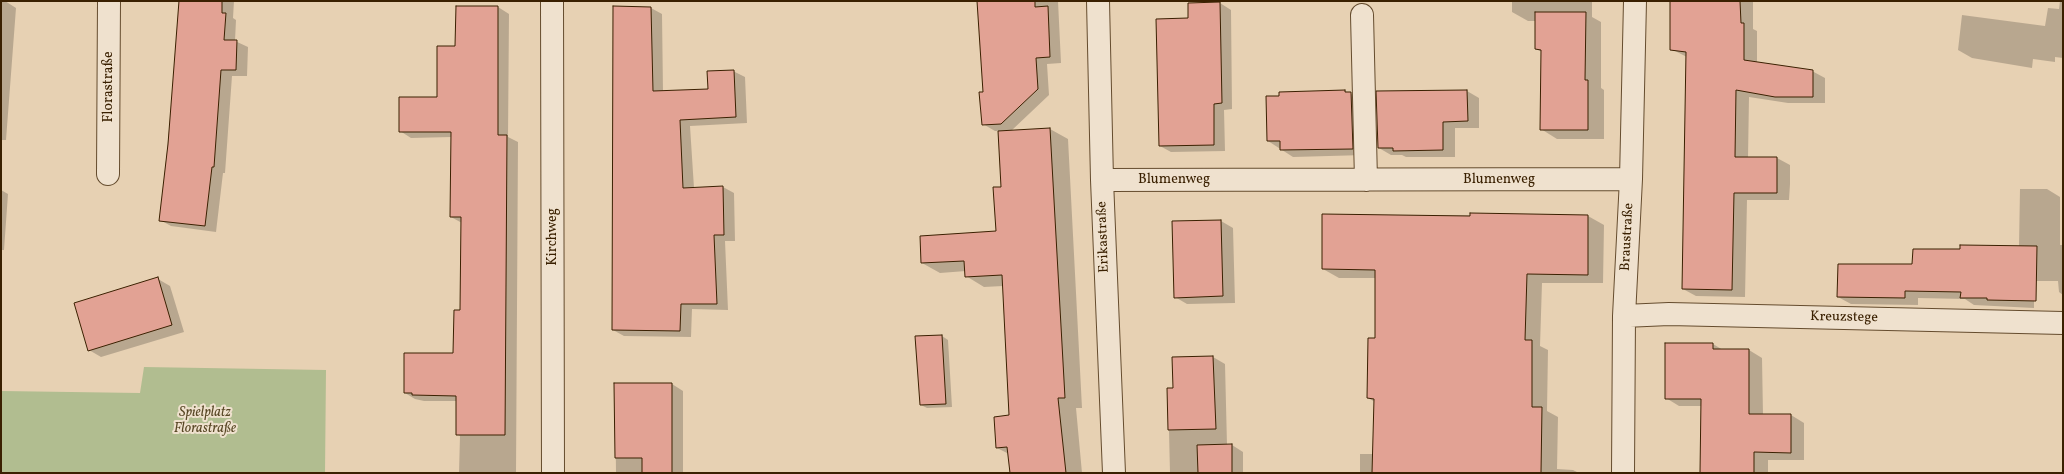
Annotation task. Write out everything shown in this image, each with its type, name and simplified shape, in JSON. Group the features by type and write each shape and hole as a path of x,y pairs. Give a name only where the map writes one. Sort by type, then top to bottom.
{"street":[{"name":"Florastraße","path":"108,174 109,1"},
{"name":"Kirchweg","path":"552,1 553,473"},
{"name":"Erikastraße","path":"1098,1 1102,180 1114,473"},
{"name":"Braustraße","path":"1623,473 1624,316 1631,179 1635,1"},
{"path":"1362,15 1366,180"},
{"name":"Blumenweg","path":"1102,180 1631,179"},
{"name":"Kreuzstege","path":"1624,316 1669,314 2063,323"}],"green space":[{"name":"Spielplatz Florastraße","path":"144,367 326,370 325,473 1,473 1,391 140,393"}],"building":[{"path":"179,1 222,1 222,13 226,13 224,40 237,40 236,70 221,70 214,167 212,167 205,226 159,221 168,144"},
{"path":"977,1 1035,1 1035,7 1048,6 1050,57 1036,58 1038,89 1001,124 982,125 979,92 983,92"},
{"path":"1670,1 1740,1 1741,23 1744,23 1744,60 1813,70 1813,97 1775,97 1736,90 1735,157 1777,157 1777,193 1734,193 1732,290 1682,289 1686,52 1670,50"},
{"path":"1220,2 1222,103 1214,104 1214,145 1159,146 1156,19 1188,18 1188,3"},
{"path":"456,6 498,6 498,135 507,135 505,435 456,435 456,396 412,395 412,393 404,393 404,353 453,353 454,310 460,310 461,217 450,217 451,132 399,132 399,97 437,97 437,46 455,46"},
{"path":"613,6 651,7 653,91 708,89 707,71 734,70 736,117 680,120 683,188 723,186 724,235 714,235 717,304 681,304 680,331 612,330"},
{"path":"1535,12 1586,12 1585,80 1588,80 1588,130 1540,130 1541,50 1535,49"},
{"path":"1345,90 1345,92 1351,92 1353,149 1280,150 1280,141 1267,141 1266,96 1279,96 1279,92"},
{"path":"1467,90 1468,121 1443,122 1443,150 1393,151 1393,148 1378,148 1376,91"},
{"path":"1050,128 1065,398 1058,398 1066,473 1010,473 1007,447 996,448 994,417 1009,415 1002,275 965,277 964,261 921,263 920,236 996,231 993,187 1001,187 998,131"},
{"path":"1470,213 1588,215 1588,275 1527,274 1525,340 1532,340 1532,407 1542,407 1541,473 1372,473 1374,399 1367,398 1368,338 1375,338 1375,270 1322,269 1322,214 1470,216"},
{"path":"1221,220 1223,296 1174,298 1172,221"},
{"path":"1960,245 2037,246 2036,301 1960,298 1961,292 1905,291 1905,298 1837,297 1838,264 1912,264 1913,249 1960,249"},
{"path":"158,277 172,325 88,351 74,303"},
{"path":"942,335 946,404 920,405 915,336"},
{"path":"1665,343 1713,343 1713,349 1749,349 1749,414 1791,414 1791,453 1754,452 1754,473 1700,473 1701,399 1665,399"},
{"path":"1213,356 1216,429 1168,430 1167,388 1173,388 1172,357"},
{"path":"614,383 672,383 672,473 642,473 642,458 615,458"},
{"path":"1232,444 1232,473 1198,473 1197,445"}]}
